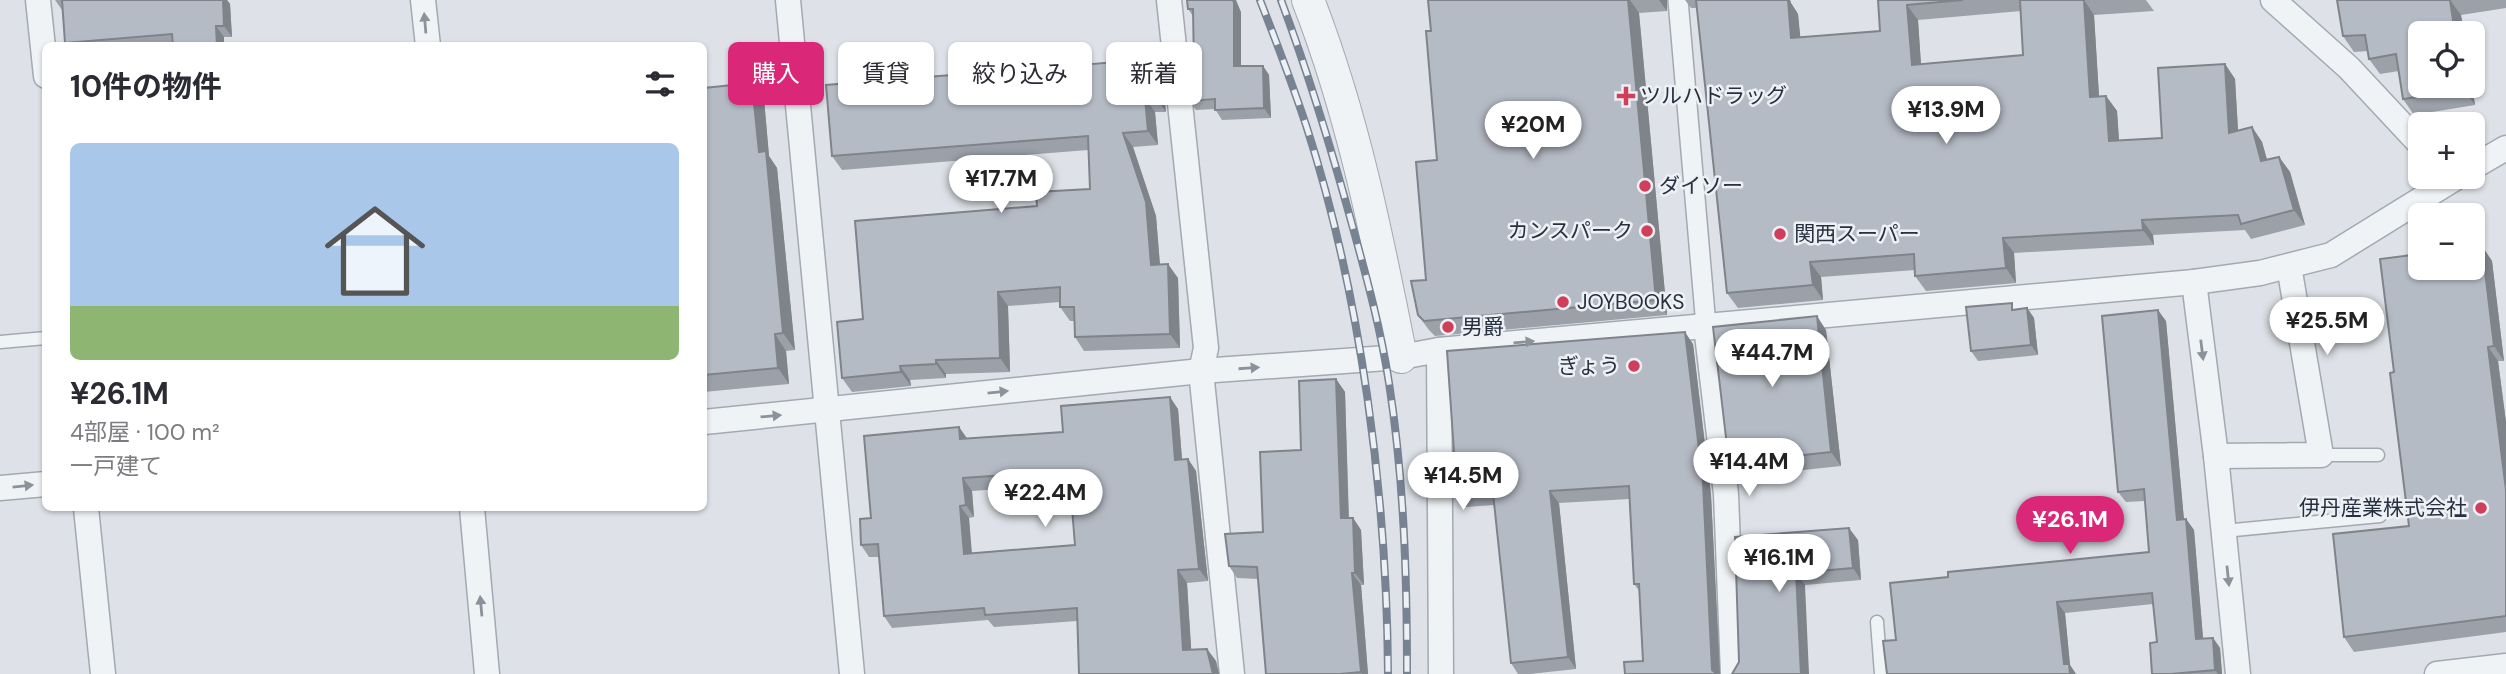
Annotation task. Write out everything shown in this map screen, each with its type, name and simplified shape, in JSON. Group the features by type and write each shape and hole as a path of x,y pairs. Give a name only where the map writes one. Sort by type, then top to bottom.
{"street":[{"path":"38,0 42,42"},
{"path":"423,0 428,42"},
{"path":"788,0 852,674"},
{"path":"1169,0 1206,348 1201,371 1232,674"},
{"path":"1308,0 1324,40 1370,202 1401,357"},
{"path":"1678,0 1706,326 1726,494 1733,674"},
{"path":"2273,0 2349,68 2408,131"},
{"path":"2485,160 2506,148"},
{"path":"707,422 1201,371 1401,357 1439,350 2194,282 2289,266 2330,255 2436,189"},
{"path":"2216,456 2321,455 2289,266"},
{"path":"2194,282 2216,456 2238,674"},
{"path":"1439,350 1441,674"},
{"path":"0,488 42,484"},
{"path":"86,511 103,674"},
{"path":"472,511 487,674"},
{"path":"2437,674 2506,666"}],"lane":[{"path":"0,342 42,338"},
{"path":"2321,455 2378,455"},
{"path":"2224,531 2380,516"},
{"path":"1877,622 1881,674"}],"building":[{"path":"62,0 223,0 224,26 216,26 217,42 173,42 172,34 65,42"},
{"path":"1187,0 1233,0 1234,66 1263,66 1264,108 1215,110 1215,99 1202,100 1202,42 1194,42 1193,9 1188,9"},
{"path":"1428,0 1628,0 1656,300 1424,321 1418,315 1411,281 1426,280 1416,162 1437,160 1426,31 1431,31"},
{"path":"1696,0 1788,0 1791,38 1880,31 1878,0 1963,0 1907,5 1912,65 2023,55 2020,0 2084,0 2090,97 2106,96 2109,141 2162,138 2158,68 2225,64 2229,133 2252,127 2261,161 2279,157 2294,210 2241,224 2238,215 2142,220 2143,230 2003,238 2006,268 1915,276 1914,254 1810,262 1813,285 1727,293"},
{"path":"2337,0 2450,0 2453,21 2408,21 2410,98 2403,99 2396,54 2369,59 2365,35 2343,36"},
{"path":"1106,63 1106,105 1146,105 1148,131 1123,133 1146,202 1151,265 1168,264 1170,334 1075,337 1074,307 1060,307 1060,287 998,292 1000,358 936,360 936,364 900,366 901,372 842,378 837,322 863,319 855,221 1037,206 1036,192 1090,189 1088,136 832,156 826,85 838,84 838,105 934,105 934,76 948,75 948,105 1092,105 1092,64"},
{"path":"728,86 728,105 754,105 759,152 766,151 783,333 775,334 778,368 707,375 707,88"},
{"path":"2408,256 2408,280 2485,280 2485,271 2494,346 2488,347 2506,490 2506,616 2344,637 2333,534 2409,526 2390,373 2394,372 2380,259"},
{"path":"2012,303 2012,310 2027,308 2031,345 1971,351 1966,307"},
{"path":"2158,310 2177,520 2186,519 2196,639 2213,638 2215,670 2152,674 2150,643 2157,642 2152,593 2057,602 2064,664 2069,664 2070,674 1887,674 1883,641 1896,640 1890,583 1948,577 1948,572 2149,552 2144,489 2118,492 2102,316"},
{"path":"1817,316 1831,452 1729,463 1713,327"},
{"path":"1685,332 1703,483 1712,670 1717,674 1625,674 1624,662 1643,661 1639,584 1634,584 1629,486 1550,491 1568,657 1511,663 1493,493 1457,495 1447,351"},
{"path":"1336,379 1341,518 1353,518 1355,573 1352,573 1361,672 1266,674 1257,567 1229,566 1225,534 1263,532 1260,452 1301,450 1299,381"},
{"path":"1170,397 1175,460 1188,459 1199,569 1178,570 1183,650 1207,649 1213,674 1079,674 1077,608 985,615 984,608 884,616 878,544 861,545 860,519 871,518 864,436 959,427 960,439 1063,432 1061,406","holes":["1069,471 1075,545 964,554 960,506 966,505 963,478"]},
{"path":"1849,528 1853,568 1796,573 1801,674 1732,674 1739,662 1735,537"}],"railway":[{"path":"1260,0 1301,109 1325,190 1356,326 1376,467 1388,674"},
{"path":"1281,0 1337,170 1386,363 1401,492 1407,674"}],"place":[{"name":"ツルハドラッグ","path":"1626,96"},
{"name":"ダイソー","path":"1645,186"},
{"name":"カンスパーク","path":"1647,231"},
{"name":"関西スーパー","path":"1780,234"},
{"name":"JOYBOOKS","path":"1563,302"},
{"name":"男爵","path":"1448,327"},
{"name":"ぎょう","path":"1634,366"},
{"name":"伊丹産業株式会社","path":"2481,508"}]}
